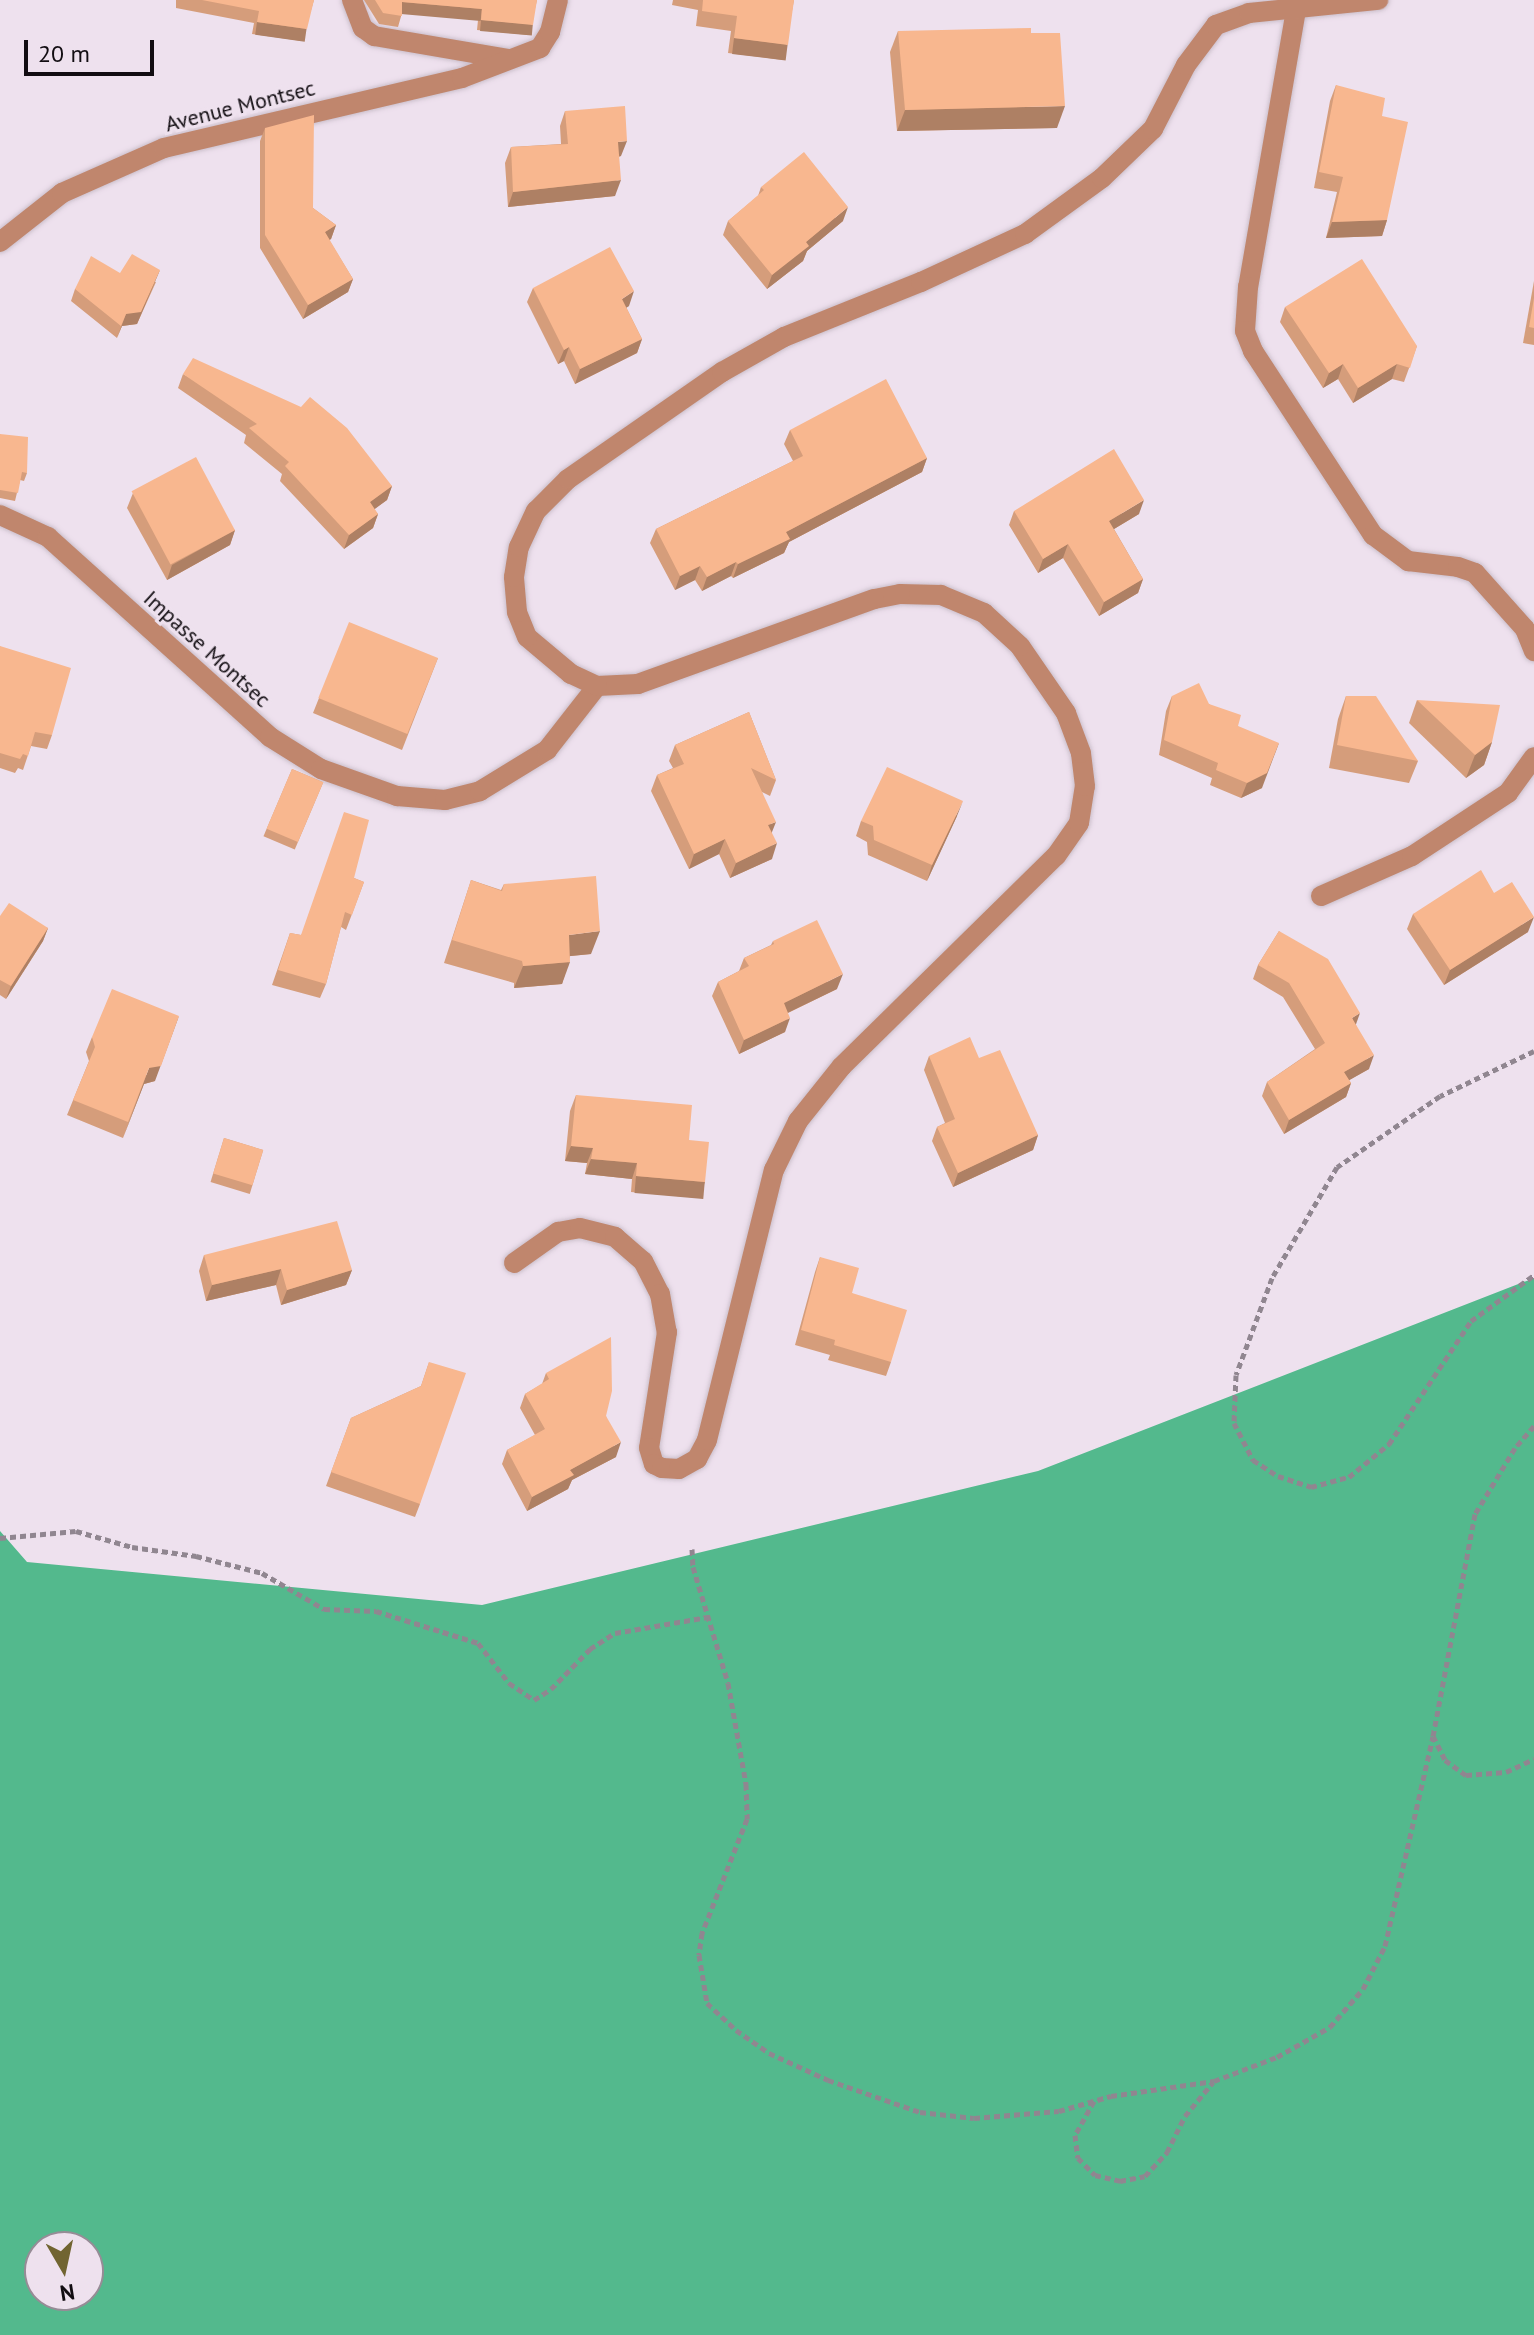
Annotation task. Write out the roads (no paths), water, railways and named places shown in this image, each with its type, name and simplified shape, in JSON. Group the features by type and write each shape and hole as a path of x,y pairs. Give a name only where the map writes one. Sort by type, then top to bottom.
{"street":[{"path":"352,0 363,28 374,36 510,60"},
{"name":"Avenue Montsec","path":"0,242 62,193 164,148 462,78 540,48 550,32 558,0"},
{"path":"514,1263 558,1232 580,1228 615,1237 643,1261 660,1294 667,1332 649,1448 654,1464 662,1468 679,1469 697,1459 707,1440 774,1170 798,1121 842,1066 1056,856 1079,823 1085,786 1081,753 1066,713 1020,646 984,613 941,595 900,594 874,599 638,684 597,686 571,674 527,637 517,612 514,577 519,547 536,511 568,479 722,372 784,337 921,282 1025,234 1102,178 1153,129 1186,65 1216,25 1249,13 1378,0"},
{"path":"1296,10 1248,287 1245,331 1253,351 1373,535 1408,561 1458,567 1475,573 1525,629 1534,651"},
{"name":"Impasse Montsec","path":"0,515 48,537 270,737 321,769 397,796 445,800 480,791 547,750 597,686"},
{"path":"1321,896 1412,856 1508,793 1534,757"}]}
